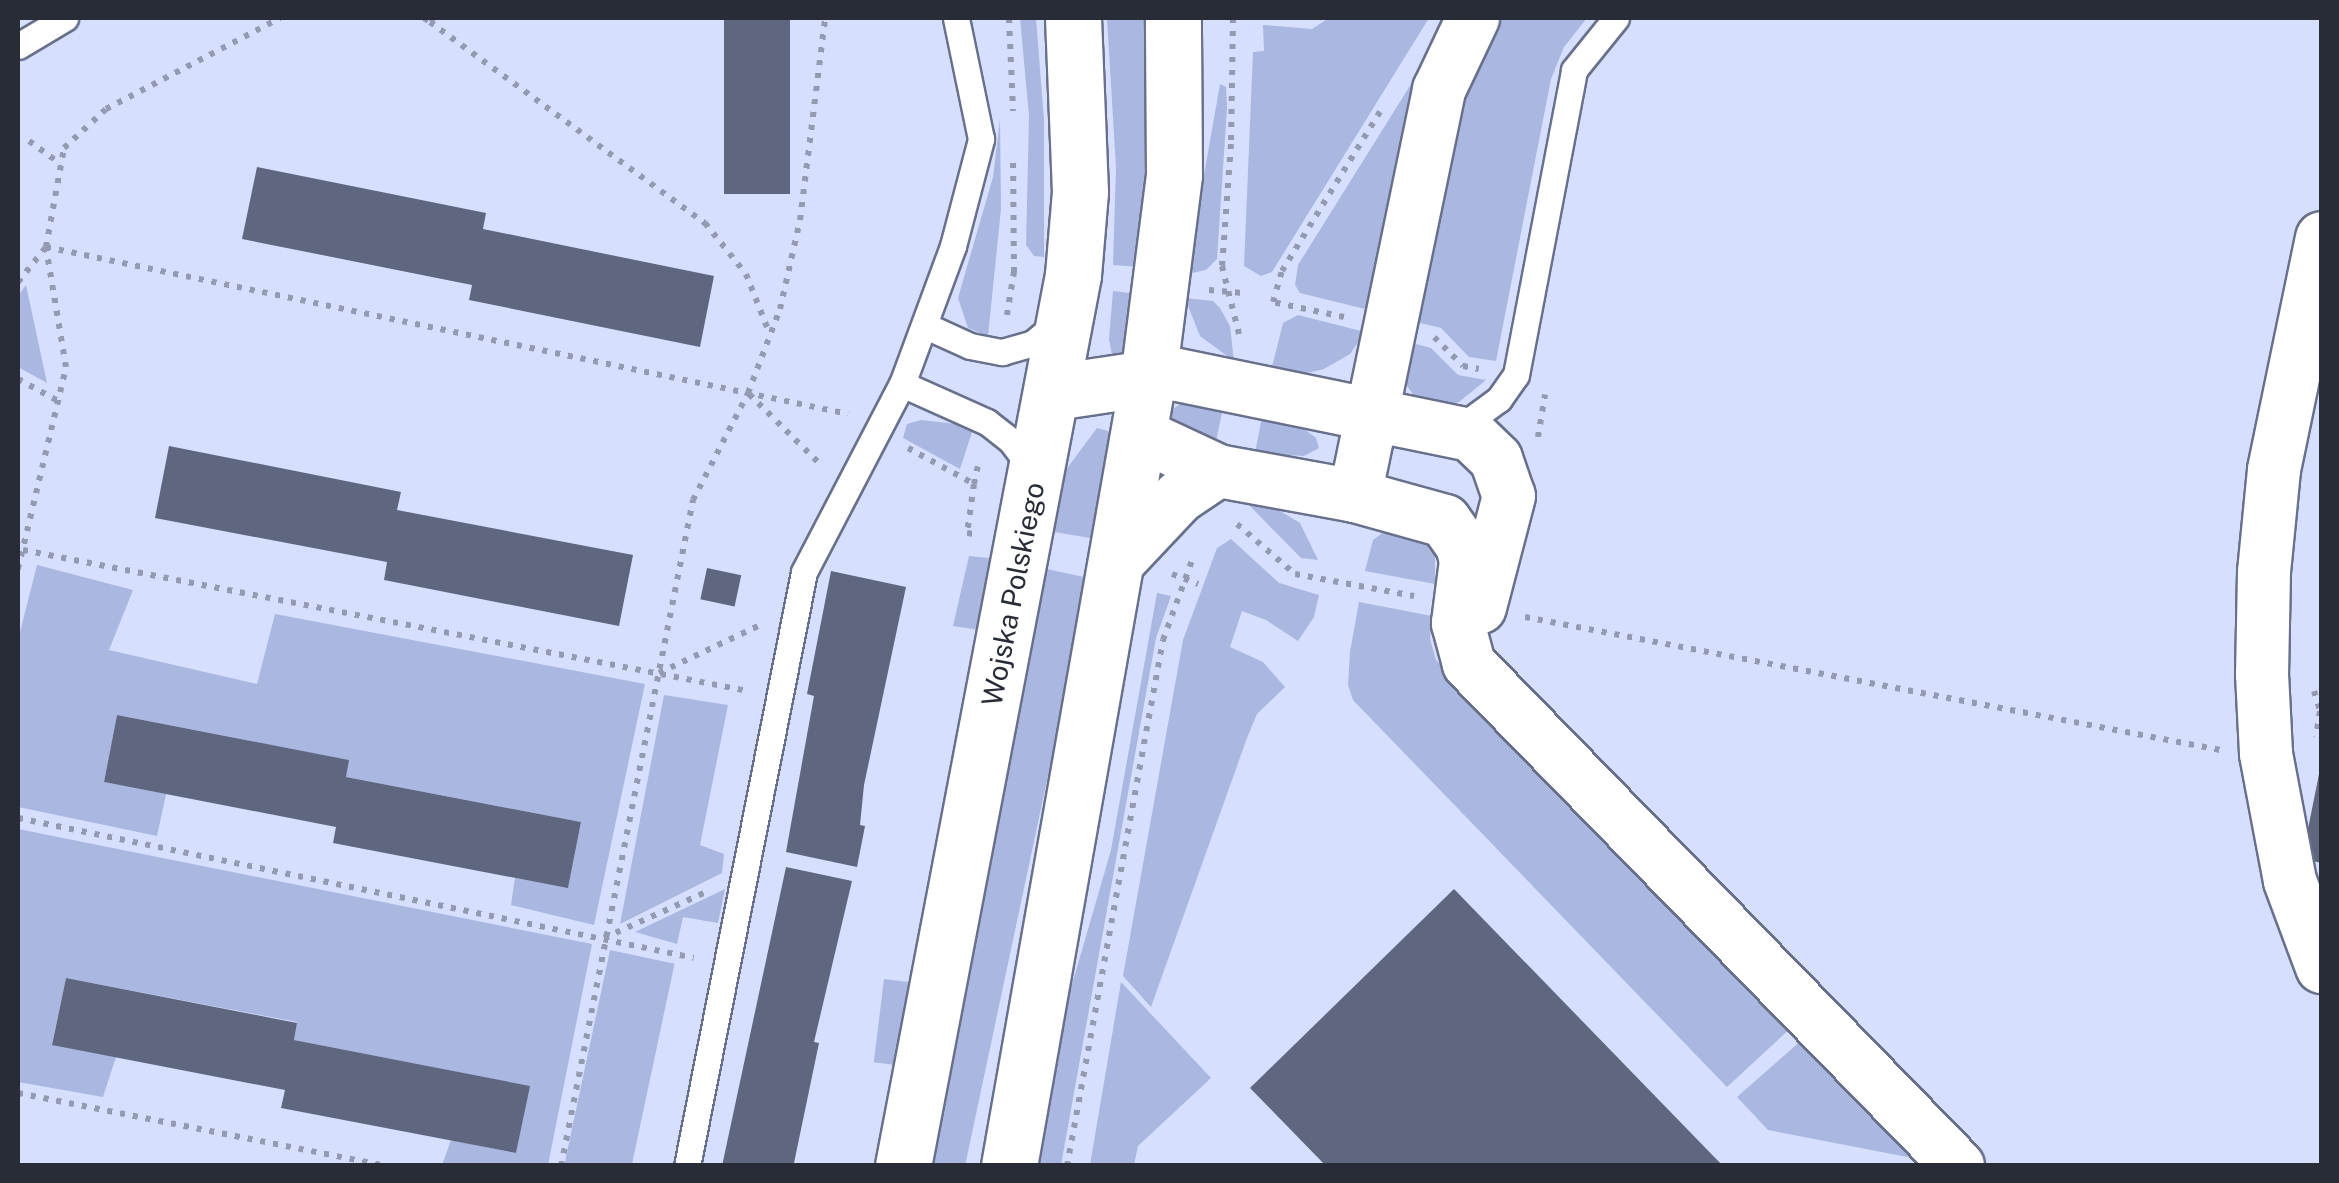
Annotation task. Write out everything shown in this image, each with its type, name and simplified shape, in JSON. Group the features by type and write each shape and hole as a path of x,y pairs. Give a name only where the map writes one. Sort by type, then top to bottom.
{"street":[{"name":"Wojska Polskiego","path":"903,1166 1066,315 1080,192 1073,18"},
{"path":"1009,1166 1119,561 1148,378 1174,174 1172,18"},
{"path":"1355,496 1439,90 1473,18"},
{"path":"2322,238 2274,470 2262,628 2266,754 2290,881 2322,967"},
{"path":"1054,392 1173,374 1458,430 1496,459 1509,496 1460,644 1469,664 1958,1166"},
{"path":"1054,392 1139,434 1224,494"},
{"path":"1119,561 1179,496 1355,496 1432,514 1455,531 1466,561 1470,606"}],"lane":[{"path":"18,46 65,18"},
{"path":"687,1166 804,572 902,384 926,326 953,246 981,138 956,18"},
{"path":"1458,430 1499,400 1516,376 1574,70 1616,18"},
{"path":"926,326 970,346 1002,352 1032,343 1066,315"},
{"path":"902,384 987,422 1012,441 1037,475"}],"path":[{"path":"18,569 66,367 46,248 64,148 106,108 280,18"},
{"path":"561,1166 693,500 748,393 770,334 800,220 825,18"},
{"path":"1009,18 1013,120"},
{"path":"1232,18 1232,144 1222,266 1241,341 1235,387"},
{"path":"431,19 705,223 746,274 770,334"},
{"path":"1272,302 1282,271 1386,103"},
{"path":"29,141 61,164"},
{"path":"1002,352 1014,272 1014,158"},
{"path":"18,282 46,248"},
{"path":"46,248 883,421"},
{"path":"18,379 58,401"},
{"path":"748,393 847,490"},
{"path":"974,484 987,422"},
{"path":"1224,494 1295,574 1891,690 2242,754 2266,754"},
{"path":"1068,1166 1162,640 1197,546"},
{"path":"23,550 778,697"},
{"path":"657,674 797,607"},
{"path":"18,818 725,964"},
{"path":"603,939 742,876"},
{"path":"18,1093 386,1166"}],"shaded area":[{"path":"1020,18 1036,18 1044,120 1044,257 1034,256 1026,245 1029,116"},
{"path":"1107,18 1150,18 1151,107 1141,267 1113,265 1116,168"},
{"path":"1329,18 1429,18 1272,272 1261,276 1244,266 1253,52 1264,51 1263,25 1312,29"},
{"path":"1500,18 1587,18 1564,47 1551,79 1496,361 1469,357 1441,328 1412,321 1444,149 1486,37"},
{"path":"1438,41 1373,311 1300,293 1295,285 1298,265"},
{"path":"1220,84 1226,87 1227,108 1217,259 1206,270 1192,273 1187,272"},
{"path":"1000,119 1001,209 988,336 968,328 958,298 993,177"},
{"path":"26,285 47,383 18,367 18,296"},
{"path":"1113,291 1137,294 1127,362 1115,371 1109,339"},
{"path":"1185,298 1213,301 1220,308 1230,326 1234,361 1200,336"},
{"path":"1298,315 1365,332 1350,354 1324,369 1298,375 1271,371 1283,323"},
{"path":"1408,342 1431,348 1458,375 1486,380 1459,402 1448,405 1416,399 1403,380"},
{"path":"1183,402 1223,408 1215,446 1169,421 1173,409"},
{"path":"1262,417 1304,429 1316,438 1319,448 1304,456 1255,453"},
{"path":"921,420 974,426 960,469 903,438 907,424"},
{"path":"1097,428 1108,431 1115,440 1096,539 1048,531 1065,471"},
{"path":"1245,501 1270,505 1300,523 1318,560 1301,558"},
{"path":"1388,529 1424,537 1435,555 1435,584 1365,571 1373,540"},
{"path":"1231,539 1279,583 1319,595 1314,617 1298,641 1266,620 1242,611 1230,647 1263,662 1285,687 1257,714 1151,1007 1123,976 1183,640 1217,548"},
{"path":"969,556 998,559 985,631 953,626"},
{"path":"37,565 133,590 109,650 257,684 275,614 645,684 594,925 511,905 515,878 568,887 581,822 346,777 348,760 117,715 104,782 166,794 157,836 18,807 18,640"},
{"path":"1042,568 1090,578 965,1166 915,1164"},
{"path":"1157,593 1171,596 1156,638 1061,1165 1036,1166 1062,1019 1111,850"},
{"path":"1359,602 1432,616 1430,639 1436,660 1793,1026 1727,1087 1353,700 1348,685 1350,652"},
{"path":"664,695 728,705 700,845 724,854 722,873 620,924"},
{"path":"18,829 592,944 548,1165 442,1165 451,1140 516,1153 529,1086 294,1040 297,1022 66,978 52,1044 116,1057 103,1097 18,1082"},
{"path":"725,889 718,923 683,917 677,944 635,932"},
{"path":"610,950 675,964 632,1166 565,1163"},
{"path":"884,979 916,983 906,1066 874,1062"},
{"path":"1121,982 1211,1078 1138,1146 1134,1165 1090,1165"},
{"path":"1804,1038 1923,1160 1768,1130 1737,1097"}],"building":[{"path":"724,18 790,18 790,194 724,194"},
{"path":"257,167 486,213 483,229 714,276 700,347 469,300 472,285 242,239"},
{"path":"169,446 401,492 397,510 633,555 619,626 384,580 387,562 155,518"},
{"path":"707,568 741,575 735,607 700,599"},
{"path":"831,571 906,587 864,785 860,825 865,826 857,867 786,852 814,696 807,694"},
{"path":"117,715 349,760 346,777 581,822 568,888 333,843 336,827 104,782"},
{"path":"2322,769 2322,863 2302,859"},
{"path":"786,867 852,881 814,1042 819,1043 794,1163 722,1166"},
{"path":"1454,889 1723,1166 1326,1166 1250,1088"},
{"path":"66,978 297,1023 294,1040 530,1086 516,1153 281,1108 285,1090 52,1045"}]}
